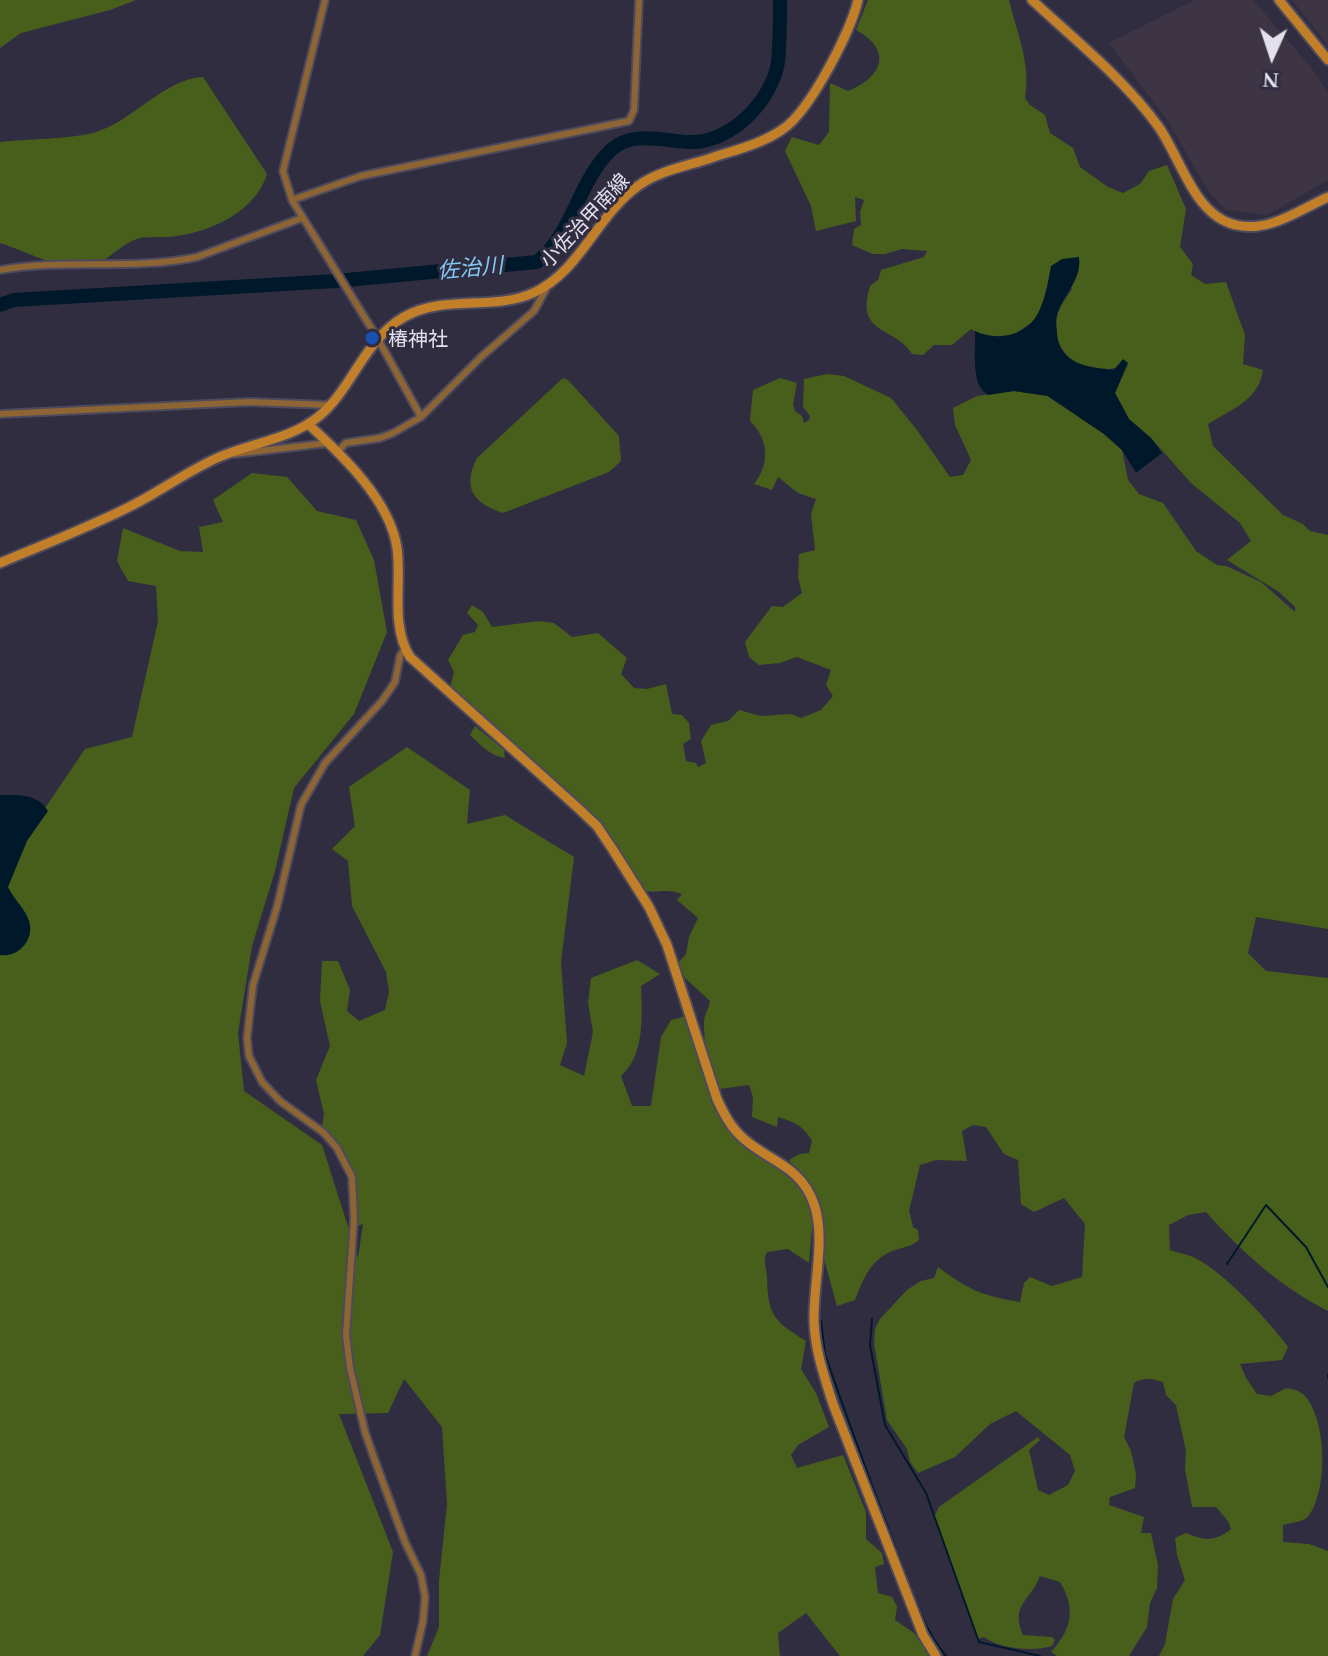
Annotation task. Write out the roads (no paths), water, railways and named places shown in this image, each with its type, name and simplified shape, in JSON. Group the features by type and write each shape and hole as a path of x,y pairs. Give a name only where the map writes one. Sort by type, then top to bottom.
{"street":[{"path":"325,0 283,171 292,200 302,218 378,339 421,417"},
{"path":"292,200 361,176 629,121 634,110 639,0"},
{"name":"小佐治甲南線","path":"0,563 134,504 232,451 296,431 308,424 329,405 378,339 403,317 428,308 506,300 547,287 637,186 654,176 759,142 793,121 807,105 855,14 858,0"},
{"path":"1032,0 1130,93 1158,126 1208,211 1234,225 1262,227 1328,197"},
{"path":"1279,0 1328,60"},
{"path":"0,270 49,264 124,265 180,261 302,218"},
{"path":"338,451 346,443 380,438 421,417 481,357 534,311 547,287"},
{"path":"0,414 249,402 329,405"},
{"path":"308,424 338,451 390,523 397,551 399,628 405,649 418,666 597,826 649,907 667,945 724,1114 742,1138 785,1165 807,1189 814,1203 817,1223 814,1318 820,1365 923,1635 936,1656"},
{"path":"232,451 234,455 328,443"},
{"path":"405,649 400,656 395,682 382,701 325,763 301,805 277,907 253,985 247,1038 249,1056 262,1082 280,1101 324,1133 337,1148 352,1177 354,1219 346,1335 350,1368 365,1432 394,1514 421,1575 425,1597 415,1656"}],"water":[{"path":"1079,257 1078,273 1056,317 1059,344 1069,358 1086,365 1114,370 1123,359 1128,363 1115,393 1129,419 1151,438 1162,453 1136,473 1122,450 1104,434 1048,396 1014,391 988,395 982,390 976,375 975,331 1000,336 1025,328 1043,303 1051,266 1062,259"},
{"path":"0,795 33,798 48,811 27,841 8,887 29,921 30,935 19,951 7,955 0,955"}],"waterway":[{"name":"佐治川","path":"0,305 14,300 336,281 537,262 559,237 591,177 611,150 638,138 704,141 734,128 747,117 758,105 774,77 779,54 780,0"},
{"path":"1227,1264 1266,1205 1306,1247 1328,1287"},
{"path":"872,1319 870,1345 885,1425 926,1493 979,1642 1040,1656"},
{"path":"821,1321 825,1354 909,1584 929,1631 946,1656"}],"place":[{"name":"椿神社","path":"372,338"}]}
